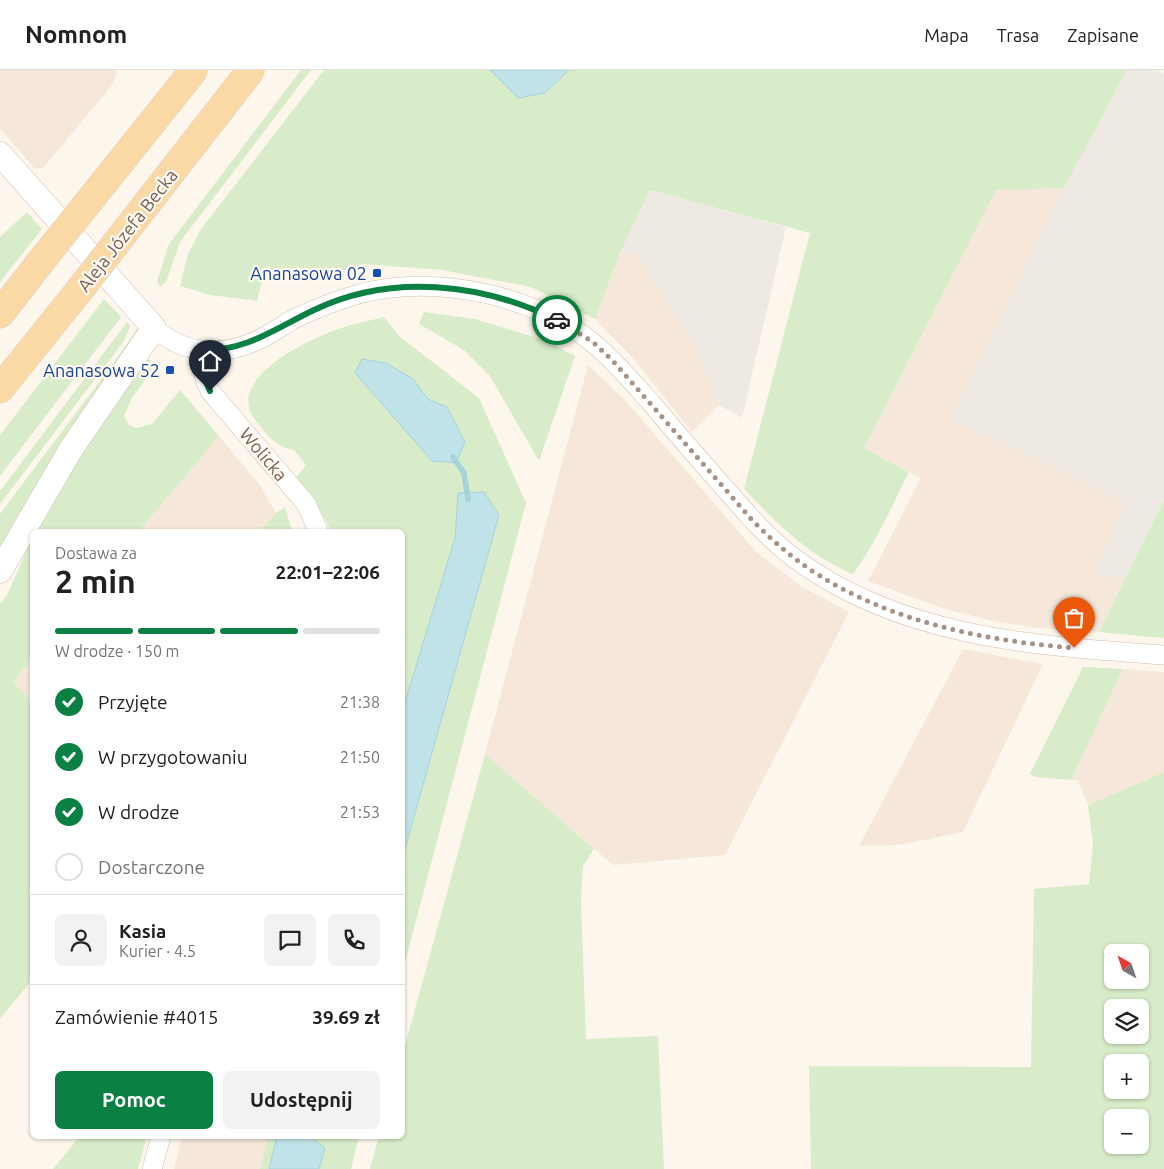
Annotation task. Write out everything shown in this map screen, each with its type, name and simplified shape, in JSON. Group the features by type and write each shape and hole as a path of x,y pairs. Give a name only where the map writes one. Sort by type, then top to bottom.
{"main road":[{"path":"0,314 194,70"},
{"name":"Aleja Józefa Becka","path":"0,406 8,380 252,70"}],"street":[{"path":"0,154 154,328 167,339 181,346 215,351 246,345 316,308 364,293 389,289 423,286 444,288 464,290 514,301 561,322 593,342 631,380 753,521 794,558 842,588 871,602 912,617 993,638 1058,647 1164,655"},
{"path":"0,571 71,449 154,328"},
{"name":"Wolicka","path":"201,350 203,373 210,391 307,505 317,529"},
{"path":"152,1169 159,1139"}],"shaded area":[{"path":"0,70 117,70 113,84 43,168 35,169 0,128"},
{"path":"1127,70 1158,70 1164,74 1164,500 1125,580 1094,573 1126,503 951,418 1064,188"},
{"path":"1064,188 952,418 1127,503 1094,572 1125,580 1099,632 1038,628 997,622 942,608 868,581 921,478 864,448 996,189"},
{"path":"650,190 786,227 742,418 719,405 697,348 637,255 621,251"},
{"path":"621,251 637,255 697,348 719,405 692,432 632,357 595,319"},
{"path":"588,365 625,400 756,552 801,586 849,612 725,855 613,865 485,754"},
{"path":"219,436 259,484 276,513 262,529 141,529"},
{"path":"963,649 1043,664 963,832 898,845 859,846"},
{"path":"30,661 30,699 13,682"},
{"path":"1123,669 1164,672 1164,772 1088,805 1078,780 1071,780"},
{"path":"181,1139 267,1139 260,1169 174,1169"}],"green space":[{"path":"301,70 311,70 180,242 166,282 160,287 157,281 169,244"},
{"path":"324,70 1127,70 1064,188 996,190 864,448 909,472 876,537 853,574 822,558 794,538 744,489 810,233 650,190 621,251 595,319 531,287 442,270 364,264 307,282 299,267 263,277 257,301 210,295 180,286 188,254 201,229"},
{"path":"27,212 42,229 0,282 0,237"},
{"path":"104,299 121,317 0,476 0,435"},
{"path":"424,312 475,319 544,340 575,356 539,461 490,376 464,350 419,324"},
{"path":"384,317 399,336 479,398 526,503 405,962 405,849 499,515 458,494 455,538 405,702 405,529 330,529 325,519 295,479 306,465 294,450 282,446 268,436 256,421 249,406 250,391 259,377 272,364 322,335 354,324"},
{"path":"127,322 130,326 124,341 0,504 0,491"},
{"path":"138,327 138,335 0,554 0,514 118,357"},
{"path":"144,359 151,360 153,369 132,398 124,416 129,425 137,428 152,424 180,390 219,436 141,529 37,529 79,454"},
{"path":"1164,500 1164,638 1099,632"},
{"path":"285,507 291,529 262,529 276,513"},
{"path":"30,543 30,661 13,682 30,699 30,982 0,1019 0,604 7,595"},
{"path":"1083,667 1123,669 1071,780 1035,777 1030,774"},
{"path":"485,754 594,849 583,866 581,900 586,1039 658,1036 664,1169 370,1169 378,1139 405,1139 405,1046"},
{"path":"1164,772 1164,1169 811,1169 809,1066 1031,1067 1034,889 1089,884 1093,845 1088,805"},
{"path":"78,1139 146,1139 138,1169 53,1169"},
{"path":"267,1139 276,1139 269,1169 260,1169"},
{"path":"313,1139 358,1139 351,1169 319,1169 325,1148"}],"water":[{"path":"490,70 569,70 545,93 518,98"},
{"path":"362,359 386,363 413,379 428,399 447,407 465,442 456,463 432,461 355,373"},
{"path":"484,492 499,515 405,849 405,702 455,538 458,493"},
{"path":"276,1139 313,1139 325,1148 319,1169 269,1169"}],"waterway":[{"path":"453,457 464,473 468,499"}],"way so far":[{"path":"557,320 593,342 613,361 753,521 794,558 818,574 871,602 931,623 993,638 1074,648"}],"place":[{"name":"Ananasowa 02","path":"377,273"},
{"name":"Ananasowa 52","path":"170,370"}],"route":[{"path":"210,391 205,381 201,364 201,350 215,351 246,345 316,308 364,293 423,286 464,290 514,301 557,320"}]}
